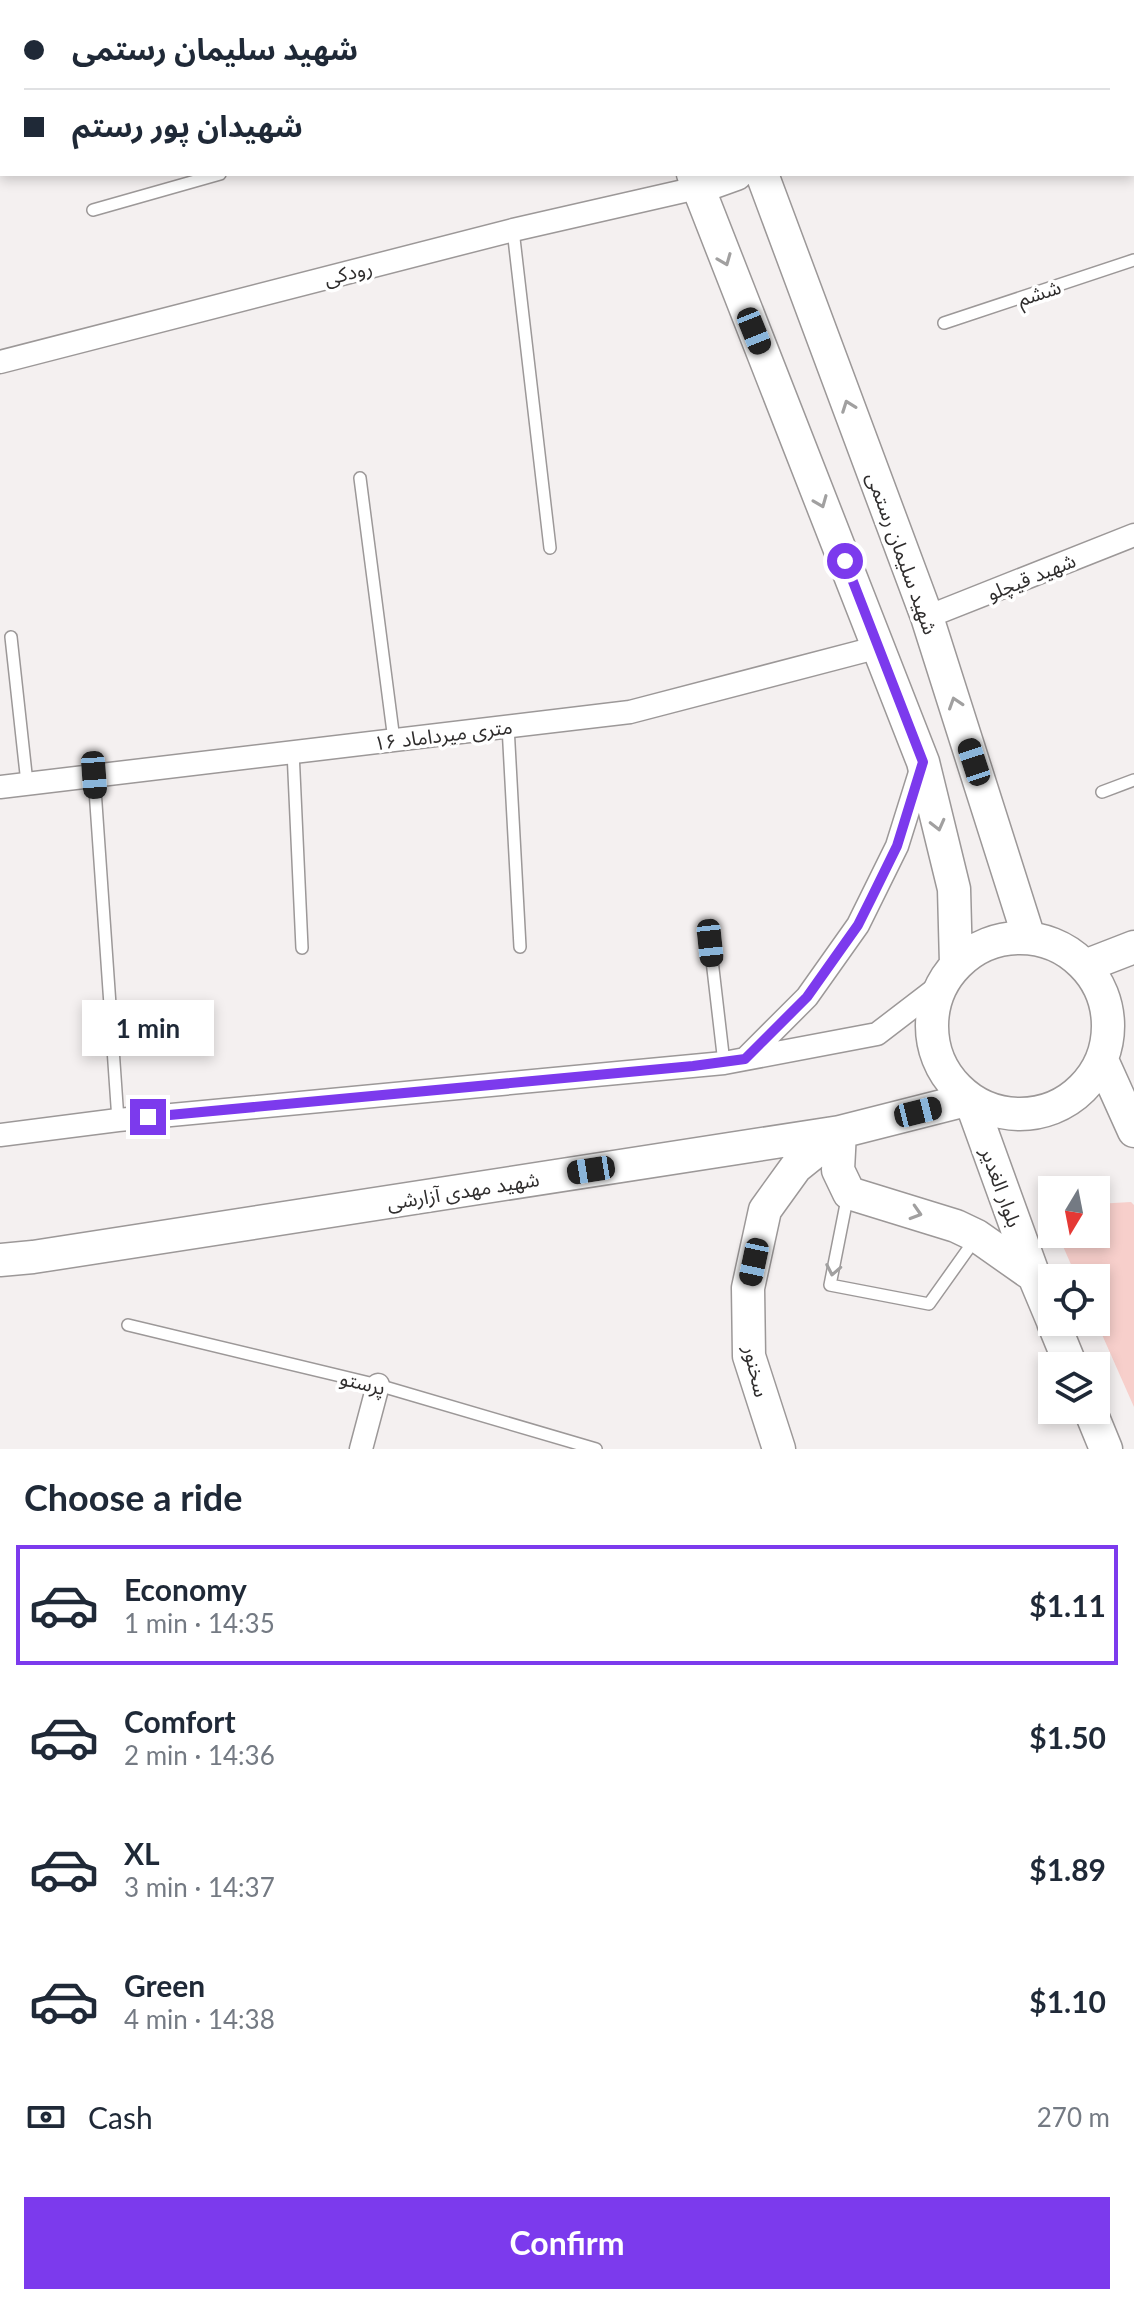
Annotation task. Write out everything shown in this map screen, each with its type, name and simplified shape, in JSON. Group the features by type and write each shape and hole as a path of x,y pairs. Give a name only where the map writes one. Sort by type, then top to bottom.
{"main road":[{"path":"724,176 695,181 923,762 954,889 948,975"},
{"name":"شهید سلیمان رستمی","path":"763,176 927,617 1029,938"},
{"path":"1115,1039 1088,1082 1069,1100 1045,1111 1019,1114 993,1110 970,1099 940,1064 933,1045 931,1024 934,1004 948,975 977,948 1002,939 1029,938 1055,945 1085,966 1099,986 1115,1039 1134,1131"},
{"path":"1085,966 1134,947"},
{"name":"شهید مهدی آزارشی","path":"0,1260 840,1132 970,1099"},
{"name":"بلوار الغدیر","path":"970,1099 1038,1286"},
{"path":"840,1132 838,1170 849,1193 956,1226 977,1236 1034,1276"},
{"name":"سخنور","path":"779,1449 749,1356 748,1288 765,1210 796,1167 840,1132"},
{"path":"1096,1424 1106,1449"}],"street":[{"name":"رودکی","path":"0,362 695,181"},
{"name":"شهید قیچلو","path":"927,617 1134,535"},
{"name":"۱۶ متری میرداماد","path":"0,787 630,712 879,647"},
{"path":"734,1061 807,997 858,925 897,846 923,762"},
{"path":"0,1135 118,1120 734,1061 877,1034 948,975"},
{"path":"361,1449 378,1385"}],"lane":[{"path":"93,210 213,176"},
{"path":"513,230 550,548"},
{"name":"ششم","path":"944,323 1134,260"},
{"path":"360,478 394,740"},
{"path":"11,637 27,783"},
{"path":"508,726 520,947"},
{"path":"293,751 302,948"},
{"path":"94,775 118,1120"},
{"path":"1102,792 1134,780"},
{"path":"710,943 734,1061"},
{"path":"849,1193 830,1285 929,1304 977,1236"},
{"name":"پرستو","path":"128,1325 378,1385 596,1449"}],"shaded area":[{"path":"1131,1202 1134,1205 1134,1407 1103,1336 1110,1336 1110,1264 1071,1264 1064,1248 1110,1248 1110,1203"}],"route":[{"path":"148,1117 745,1059 807,997 858,925 897,846 923,762 845,561"}]}
